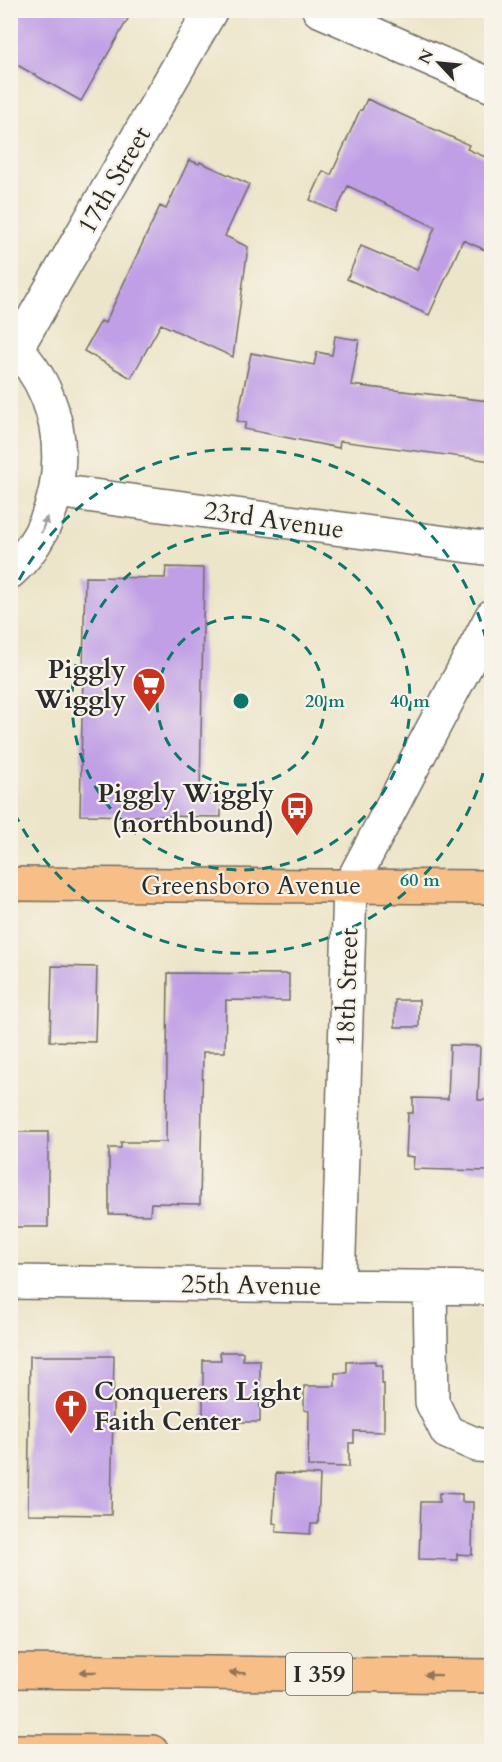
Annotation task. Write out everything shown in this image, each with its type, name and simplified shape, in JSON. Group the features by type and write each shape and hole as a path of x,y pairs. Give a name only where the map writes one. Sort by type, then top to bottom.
{"main road":[{"name":"Greensboro Avenue","path":"10,884 492,887"},
{"name":"I 359","path":"10,1671 492,1676"},
{"path":"10,1751 152,1752"}],"street":[{"name":"17th Street","path":"14,347 211,10"},
{"path":"319,10 492,86"},
{"path":"10,572 20,563 40,536 56,491 59,440 52,408 35,372 14,347"},
{"name":"23rd Avenue","path":"56,491 492,549"},
{"name":"18th Street","path":"338,1286 350,886 477,671 492,616"},
{"name":"25th Avenue","path":"10,1282 492,1288"},
{"path":"430,1288 432,1402 447,1432 477,1444 492,1446"}],"building":[{"path":"10,10 133,10 81,101 10,61"},
{"path":"367,99 469,145 467,149 492,160 492,253 463,240 429,315 347,279 361,246 417,270 435,227 348,186 336,212 310,200 323,171 331,175"},
{"path":"189,160 199,164 200,162 249,184 225,236 248,247 233,357 161,324 131,378 84,351 101,321 105,323 160,206 166,209"},
{"path":"335,336 359,340 351,385 489,401 492,404 492,461 340,441 339,448 244,429 246,423 237,421 251,353 314,365 317,352 332,355"},
{"path":"166,567 204,568 200,795 221,795 221,817 80,815 85,577 165,578"},
{"path":"52,966 97,967 95,1042 50,1041"},
{"path":"168,973 289,974 289,1001 226,1000 225,1052 203,1052 200,1204 151,1203 150,1215 109,1214 109,1148 121,1148 121,1142 166,1142"},
{"path":"395,1000 419,1000 419,1027 395,1027"},
{"path":"450,1045 480,1046 478,1100 490,1100 488,1171 413,1169 414,1157 406,1156 408,1113 413,1113 413,1098 448,1099"},
{"path":"10,1132 48,1132 48,1227 10,1227"},
{"path":"220,1352 243,1352 243,1360 260,1360 260,1422 203,1422 203,1360 221,1360"},
{"name":"Conquerers Light Faith Center","path":"30,1356 114,1356 111,1515 28,1514"},
{"path":"375,1361 375,1365 382,1365 384,1432 354,1431 354,1443 349,1443 349,1467 308,1466 309,1411 304,1410 304,1386 335,1386 335,1373 347,1373 347,1362"},
{"path":"276,1473 320,1475 318,1524 311,1524 310,1534 276,1532 277,1524 273,1523"},
{"path":"439,1493 462,1494 462,1502 473,1502 472,1555 457,1554 457,1560 419,1559 421,1502 439,1502"}],"place":[{"name":"Piggly Wiggly","path":"149,713"},
{"name":"Piggly Wiggly (northbound)","path":"297,837"},
{"name":"Conquerers Light Faith Center","path":"71,1435"}]}
